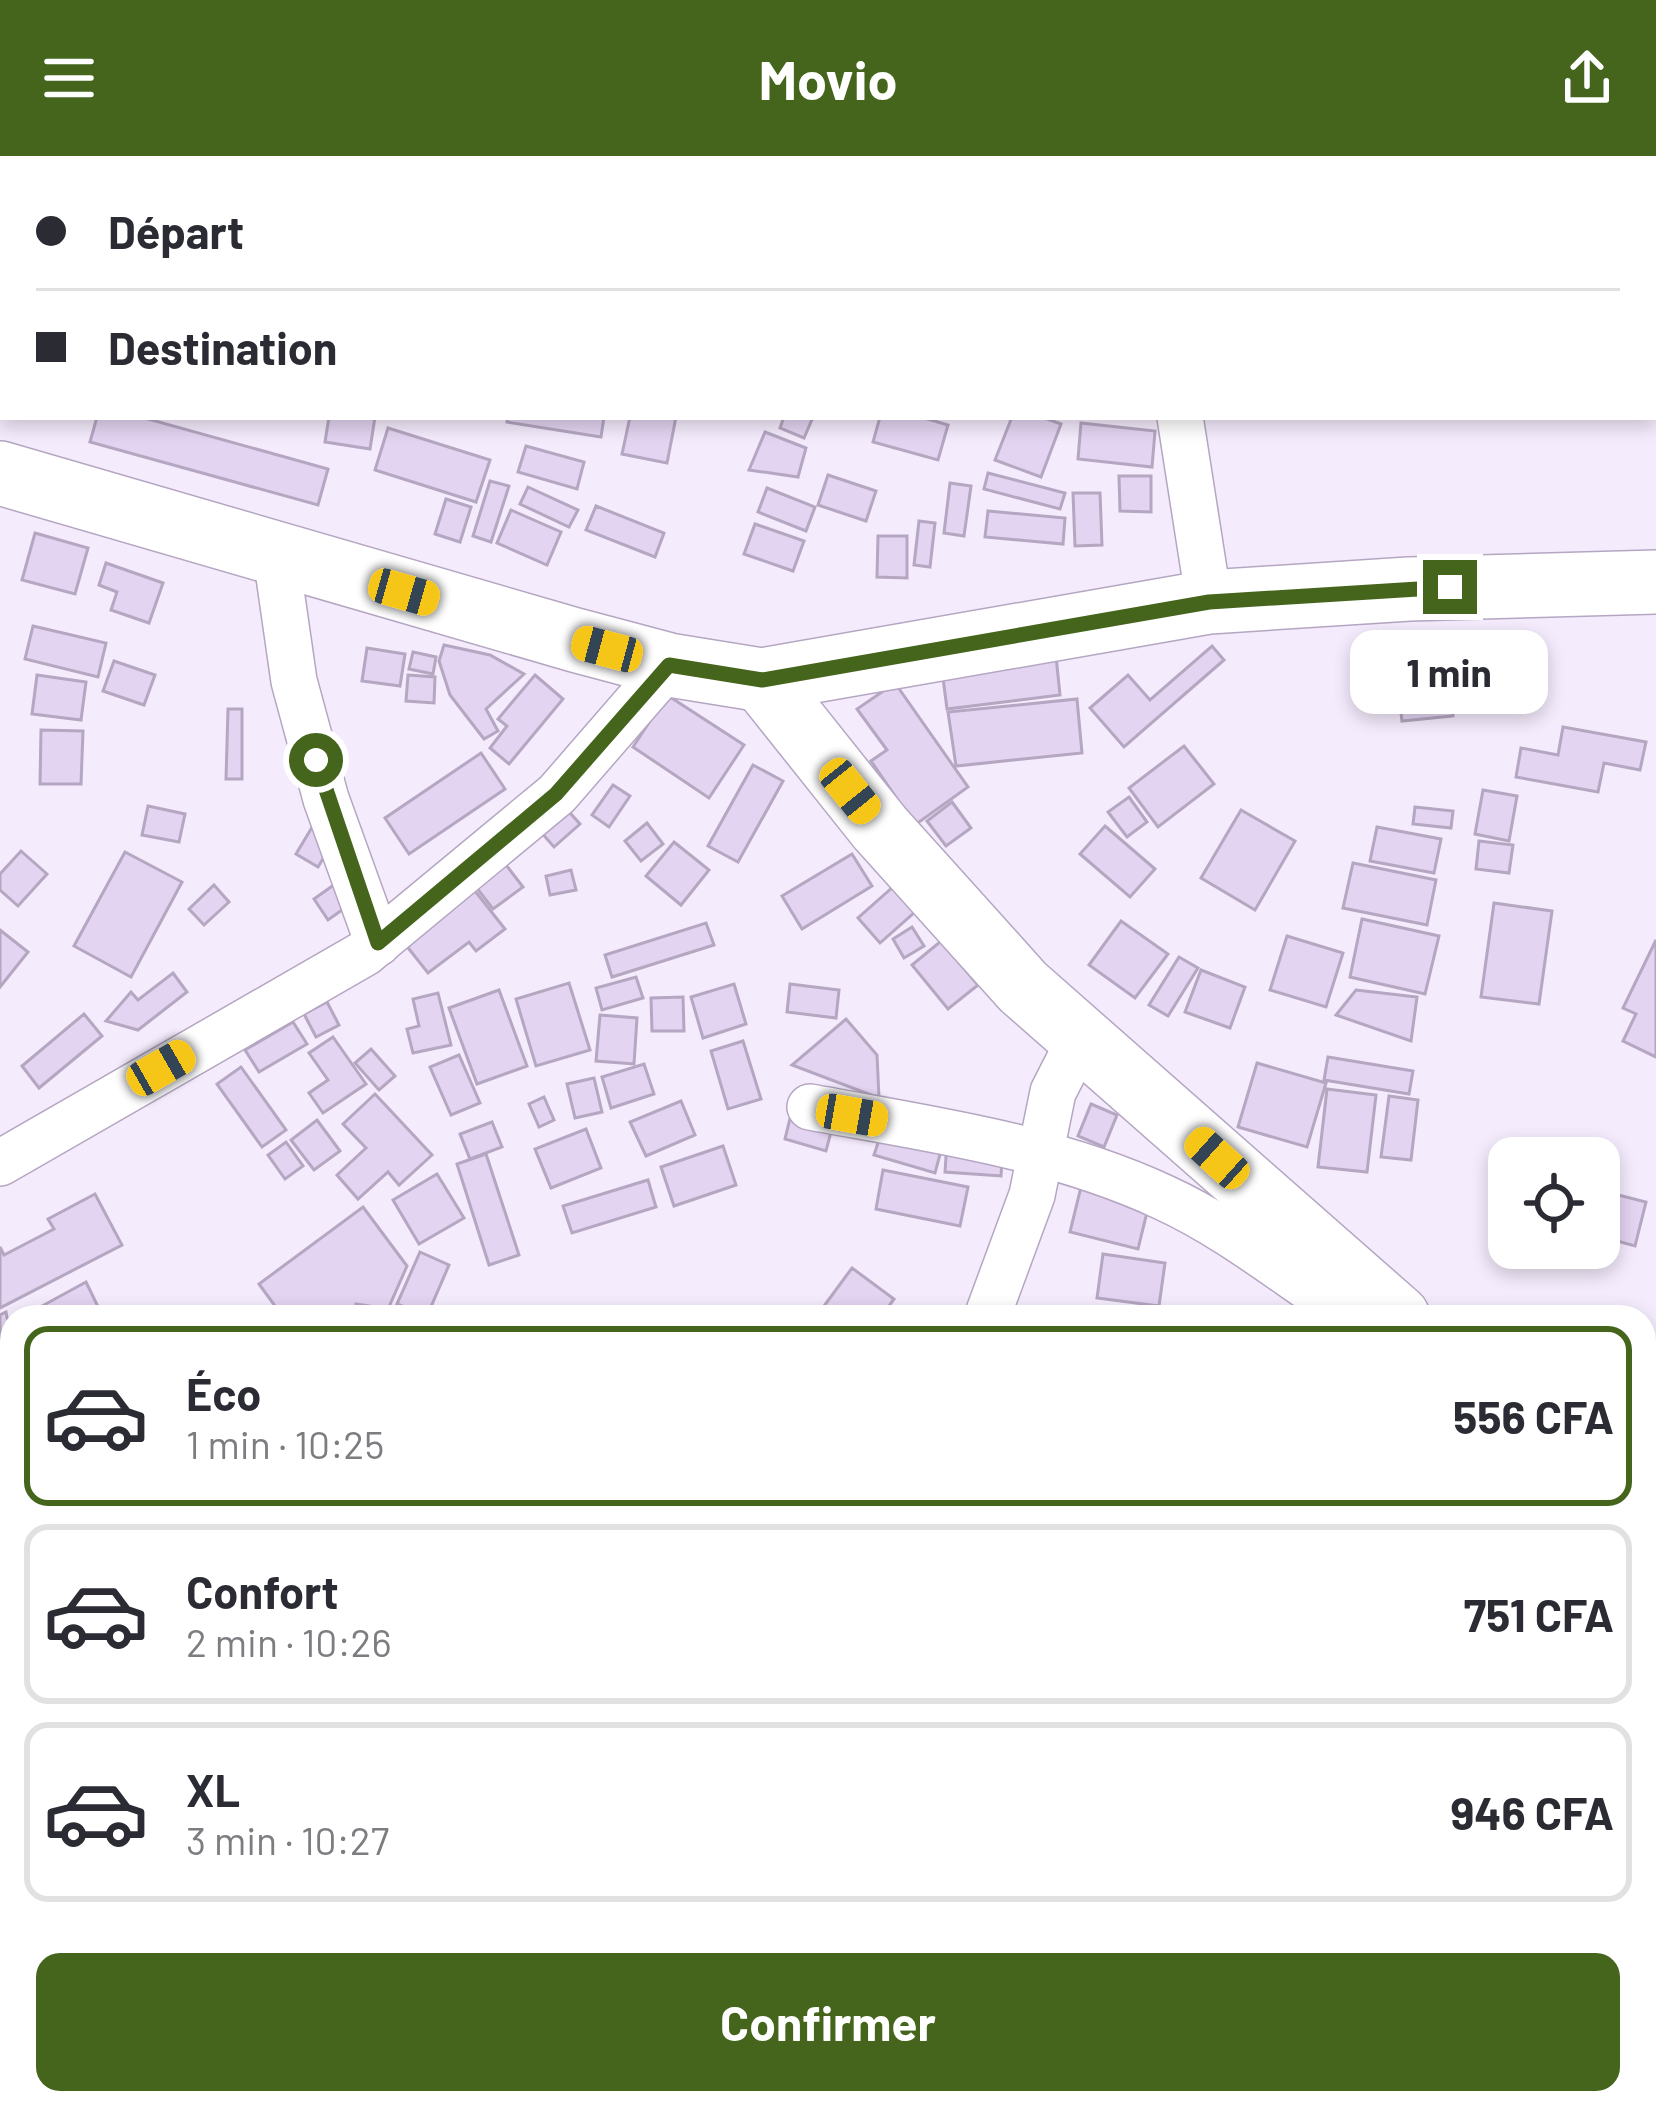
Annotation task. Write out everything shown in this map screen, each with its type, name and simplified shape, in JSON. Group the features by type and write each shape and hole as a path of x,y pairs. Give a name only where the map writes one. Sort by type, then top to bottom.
{"main road":[{"path":"0,473 276,556 669,665 762,680 1209,602 1409,589 1656,582"},
{"path":"762,680 880,828 1023,987 1333,1297"}],"street":[{"path":"1180,420 1209,602"},
{"path":"276,556 294,681 326,799 378,943"},
{"path":"5,1154 378,943 556,794 669,665"},
{"path":"992,1305 1016,1245 1053,1092 1080,1039"},
{"path":"811,1107 996,1141 1171,1201 1333,1297"}],"building":[{"path":"96,420 152,420 328,469 318,505 90,442"},
{"path":"329,420 375,420 370,449 325,442"},
{"path":"507,420 604,420 601,437"},
{"path":"629,420 675,420 667,463 622,454"},
{"path":"783,420 812,420 804,438 780,428"},
{"path":"879,420 931,420 948,425 938,460 873,442"},
{"path":"1011,420 1061,424 1041,477 995,460"},
{"path":"1081,423 1155,431 1152,467 1078,459"},
{"path":"388,428 490,460 476,502 375,470"},
{"path":"765,432 806,448 798,477 749,470"},
{"path":"526,446 584,462 577,489 518,472"},
{"path":"988,473 1065,493 1060,509 984,489"},
{"path":"828,475 876,491 866,521 818,505"},
{"path":"1119,476 1151,476 1151,512 1120,511"},
{"path":"490,481 509,486 491,542 473,536"},
{"path":"950,483 971,486 964,536 944,533"},
{"path":"528,487 578,510 569,527 520,504"},
{"path":"767,488 815,507 806,531 758,512"},
{"path":"1073,493 1100,493 1102,545 1075,546"},
{"path":"446,499 471,507 460,542 435,534"},
{"path":"596,506 664,533 655,557 586,530"},
{"path":"511,510 561,532 547,565 497,543"},
{"path":"988,511 1065,518 1063,544 985,537"},
{"path":"919,521 935,523 930,567 914,565"},
{"path":"755,524 804,541 793,571 744,554"},
{"path":"35,533 88,548 75,594 22,580"},
{"path":"878,536 907,536 907,578 877,577"},
{"path":"106,563 163,583 149,623 111,610 117,592 99,585"},
{"path":"33,626 106,643 98,677 25,659"},
{"path":"444,645 490,655 524,674 486,709 498,731 484,739 450,695 439,661"},
{"path":"1212,646 1224,660 1124,747 1090,708 1128,675 1150,700"},
{"path":"367,648 405,654 400,686 362,681"},
{"path":"413,652 436,657 433,674 409,669"},
{"path":"1056,656 1060,695 947,709 942,670"},
{"path":"114,661 155,675 144,705 103,691"},
{"path":"37,675 86,682 81,720 32,714"},
{"path":"408,675 435,677 434,703 406,701"},
{"path":"535,675 563,699 509,764 490,748 507,726 498,719"},
{"path":"1449,675 1453,716 1402,721 1397,682"},
{"path":"895,683 968,787 915,825 871,761 887,750 857,709"},
{"path":"667,695 744,745 709,798 633,747"},
{"path":"1077,699 1082,753 956,766 948,712"},
{"path":"228,709 242,709 242,779 226,779"},
{"path":"1563,727 1646,742 1640,770 1604,763 1598,792 1516,777 1521,748 1558,755"},
{"path":"41,730 83,731 81,784 40,784"},
{"path":"1184,746 1214,784 1158,827 1129,788"},
{"path":"481,753 505,789 409,854 385,818"},
{"path":"753,765 783,781 738,862 708,846"},
{"path":"613,785 630,796 609,827 592,815"},
{"path":"1483,790 1517,796 1509,841 1475,834"},
{"path":"551,792 580,824 554,847 525,814"},
{"path":"1129,797 1147,822 1127,837 1108,812"},
{"path":"952,802 971,828 946,846 927,821"},
{"path":"148,806 185,814 179,842 142,835"},
{"path":"1415,807 1453,811 1451,828 1413,824"},
{"path":"1241,810 1295,841 1255,910 1201,878"},
{"path":"647,823 663,844 641,861 625,841"},
{"path":"314,824 336,837 318,867 296,854"},
{"path":"1105,826 1155,869 1130,897 1080,854"},
{"path":"1377,827 1441,839 1434,873 1370,861"},
{"path":"1479,841 1513,845 1509,873 1476,869"},
{"path":"674,842 709,870 681,905 646,876"},
{"path":"493,848 523,887 493,909 463,870"},
{"path":"21,851 47,874 18,906 0,890 0,874"},
{"path":"125,852 182,882 131,977 74,946"},
{"path":"852,854 872,886 802,929 782,896"},
{"path":"1353,863 1436,880 1427,925 1343,908"},
{"path":"571,870 576,890 550,895 546,876"},
{"path":"335,884 349,905 328,920 314,899"},
{"path":"214,885 229,902 204,925 189,909"},
{"path":"894,886 916,911 880,943 858,918"},
{"path":"475,891 505,929 476,951 469,942 428,973 405,944"},
{"path":"1494,903 1552,911 1539,1004 1481,997"},
{"path":"1362,919 1439,936 1425,994 1350,977"},
{"path":"1121,921 1168,954 1135,998 1089,965"},
{"path":"706,923 714,945 612,977 605,955"},
{"path":"912,927 924,946 904,958 893,939"},
{"path":"0,930 28,952 0,987"},
{"path":"1287,936 1343,953 1326,1007 1270,990"},
{"path":"1656,940 1656,1057 1623,1041 1636,1014 1623,1008"},
{"path":"941,941 978,985 948,1009 912,965"},
{"path":"1179,957 1198,968 1168,1016 1149,1005"},
{"path":"1201,970 1245,987 1230,1028 1185,1012"},
{"path":"173,973 187,992 138,1030 106,1021 131,992 138,1000"},
{"path":"636,977 643,998 602,1010 596,988"},
{"path":"569,983 590,1050 536,1066 516,999"},
{"path":"734,984 746,1024 703,1038 691,997"},
{"path":"790,984 839,990 836,1018 787,1012"},
{"path":"499,990 527,1066 477,1084 449,1008"},
{"path":"1356,990 1417,997 1411,1041 1336,1015"},
{"path":"438,993 451,1045 413,1053 407,1029 419,1026 413,999"},
{"path":"683,997 684,1031 652,1031 651,998"},
{"path":"327,1002 339,1025 316,1037 304,1014"},
{"path":"84,1014 102,1036 39,1088 22,1066"},
{"path":"600,1015 637,1018 634,1064 596,1061"},
{"path":"846,1019 877,1055 879,1098 792,1065"},
{"path":"293,1022 307,1044 259,1072 245,1050"},
{"path":"333,1037 366,1084 323,1113 309,1093 328,1080 309,1053"},
{"path":"743,1041 761,1099 728,1109 711,1051"},
{"path":"371,1049 395,1076 379,1090 355,1063"},
{"path":"459,1055 480,1103 451,1115 430,1067"},
{"path":"1328,1057 1413,1071 1409,1094 1324,1080"},
{"path":"1257,1063 1326,1083 1307,1147 1238,1127"},
{"path":"644,1064 654,1094 611,1108 602,1077"},
{"path":"241,1067 286,1130 262,1147 217,1084"},
{"path":"594,1078 602,1112 575,1118 567,1084"},
{"path":"1327,1089 1376,1095 1367,1172 1318,1167"},
{"path":"375,1094 432,1155 399,1185 388,1172 358,1199 337,1175 366,1148 343,1124"},
{"path":"1389,1096 1418,1100 1411,1160 1381,1157"},
{"path":"544,1097 554,1120 539,1127 529,1104"},
{"path":"681,1101 695,1135 646,1156 630,1122"},
{"path":"794,1102 836,1113 826,1151 785,1139"},
{"path":"1091,1104 1117,1115 1104,1147 1078,1136"},
{"path":"886,1118 945,1136 935,1173 874,1155"},
{"path":"317,1120 340,1151 314,1170 291,1140"},
{"path":"492,1122 502,1147 470,1159 460,1134"},
{"path":"948,1126 1004,1130 1001,1176 945,1172"},
{"path":"586,1129 601,1168 551,1188 535,1149"},
{"path":"286,1142 303,1166 285,1179 268,1155"},
{"path":"723,1146 736,1185 674,1206 661,1167"},
{"path":"486,1154 519,1255 489,1265 457,1164"},
{"path":"883,1170 968,1187 960,1226 876,1209"},
{"path":"437,1174 464,1218 419,1244 393,1200"},
{"path":"648,1180 656,1207 572,1233 563,1206"},
{"path":"1081,1187 1149,1204 1138,1249 1070,1232"},
{"path":"95,1194 122,1245 0,1305 0,1247 4,1255 54,1229 48,1219"},
{"path":"1620,1195 1646,1202 1635,1246 1620,1242"},
{"path":"363,1207 407,1266 390,1305 274,1305 259,1284"},
{"path":"420,1252 449,1265 432,1305 397,1304"},
{"path":"1103,1254 1165,1263 1159,1305 1097,1298"},
{"path":"852,1268 894,1299 890,1305 825,1305"},
{"path":"86,1282 97,1305 44,1305"}],"route":[{"path":"316,760 378,943 447,890 556,794 669,665 762,680 1209,602 1450,587"}]}
